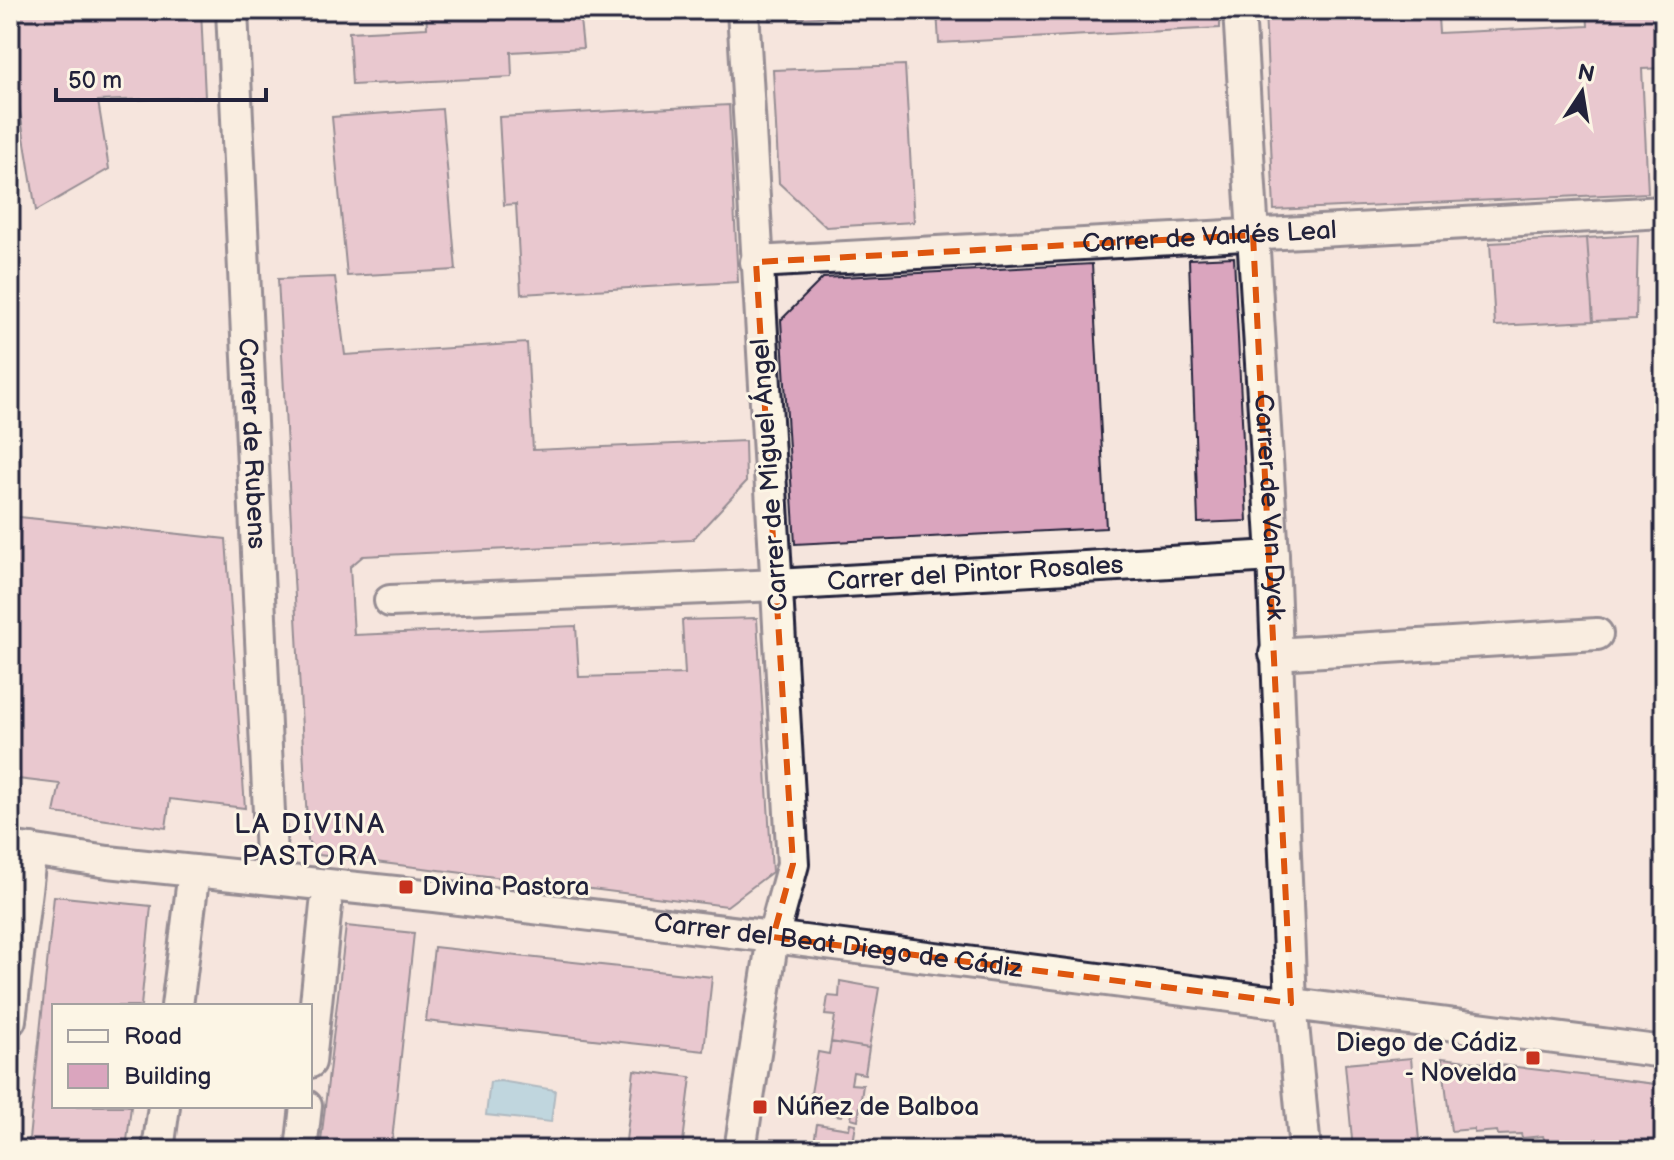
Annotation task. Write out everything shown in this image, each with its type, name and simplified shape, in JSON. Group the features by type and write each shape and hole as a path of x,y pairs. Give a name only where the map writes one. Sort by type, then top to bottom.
{"street":[{"name":"Carrer de Rubens","path":"232,10 272,878"},
{"name":"Carrer de Miguel Ángel","path":"740,1150 773,937 793,864 743,10"},
{"name":"Carrer de Van Dyck","path":"1239,10 1273,556 1291,1003 1305,1150"},
{"name":"Carrer de Valdés Leal","path":"756,262 1664,212"},
{"name":"Carrer del Pintor Rosales","path":"390,601 777,585 1273,556"},
{"path":"1275,654 1597,634"},
{"name":"Carrer del Beat Diego de Cádiz","path":"21,849 773,937 1664,1052"},
{"path":"10,1020 21,849"},
{"path":"177,1004 194,871"},
{"path":"312,1042 326,905"},
{"path":"158,1150 164,1108"},
{"path":"301,1150 306,1108"}],"highlighted area":[{"path":"1253,235 1291,1003 773,937 793,864 756,262"}],"water":[{"path":"490,1082 555,1090 551,1122 486,1115"}],"building":[{"path":"10,10 201,10 205,97 98,101 109,169 36,211 10,50"},
{"path":"426,10 579,10 583,48 511,52 512,77 352,85 349,32 427,28"},
{"path":"769,10 937,10 770,20"},
{"path":"937,10 1220,10 1220,28 939,43"},
{"path":"1265,10 1387,10 1387,18 1438,17 1439,33 1588,26 1587,10 1664,10 1664,68 1642,69 1648,193 1274,210"},
{"path":"905,65 914,222 826,227 779,183 773,70"},
{"path":"729,105 738,282 521,294 516,204 504,205 499,117"},
{"path":"442,109 456,270 347,276 332,117"},
{"path":"1638,235 1636,319 1593,321 1587,238"},
{"path":"1587,238 1593,321 1495,326 1490,243"},
{"path":"1234,257 1247,521 1198,523 1189,259"},
{"path":"1092,264 1106,528 795,544 781,320 823,278"},
{"path":"335,277 345,355 527,343 533,450 745,441 746,482 692,540 363,556 350,567 354,635 576,626 579,677 685,674 682,620 757,618 772,872 727,906 319,855 308,841 278,279"},
{"path":"10,516 226,539 245,808 170,799 166,828 54,813 60,784 10,778"},
{"path":"54,896 151,906 141,1004 52,1004 52,1108 131,1108 126,1150 28,1149"},
{"path":"346,926 414,933 391,1150 320,1150"},
{"path":"434,947 712,977 704,1051 426,1021"},
{"path":"840,981 879,988 869,1048 831,1042 835,1016 825,1015 828,996 839,997"},
{"path":"831,1042 869,1048 865,1074 853,1072 851,1084 863,1085 858,1120 851,1118 852,1113 843,1112 841,1116 819,1112 821,1101 810,1099 818,1052 829,1054"},
{"path":"1411,1058 1420,1150 1353,1150 1345,1064"},
{"path":"1442,1058 1655,1084 1663,1149 1615,1150 1615,1145 1592,1148 1592,1142 1568,1144 1568,1139 1545,1142 1543,1136 1522,1138 1521,1134 1498,1135 1497,1131 1474,1133 1474,1129 1451,1131"},
{"path":"634,1070 691,1077 682,1150 625,1150"},
{"path":"850,1123 856,1124 852,1150 802,1150 813,1149 817,1124 849,1129"}],"place":[{"name":"Divina Pastora","path":"406,887"},
{"name":"Diego de Cádiz - Novelda","path":"1533,1058"},
{"name":"Núñez de Balboa","path":"760,1107"}],"district":[{"name":"LA DIVINA PASTORA","path":"310,840"}]}
